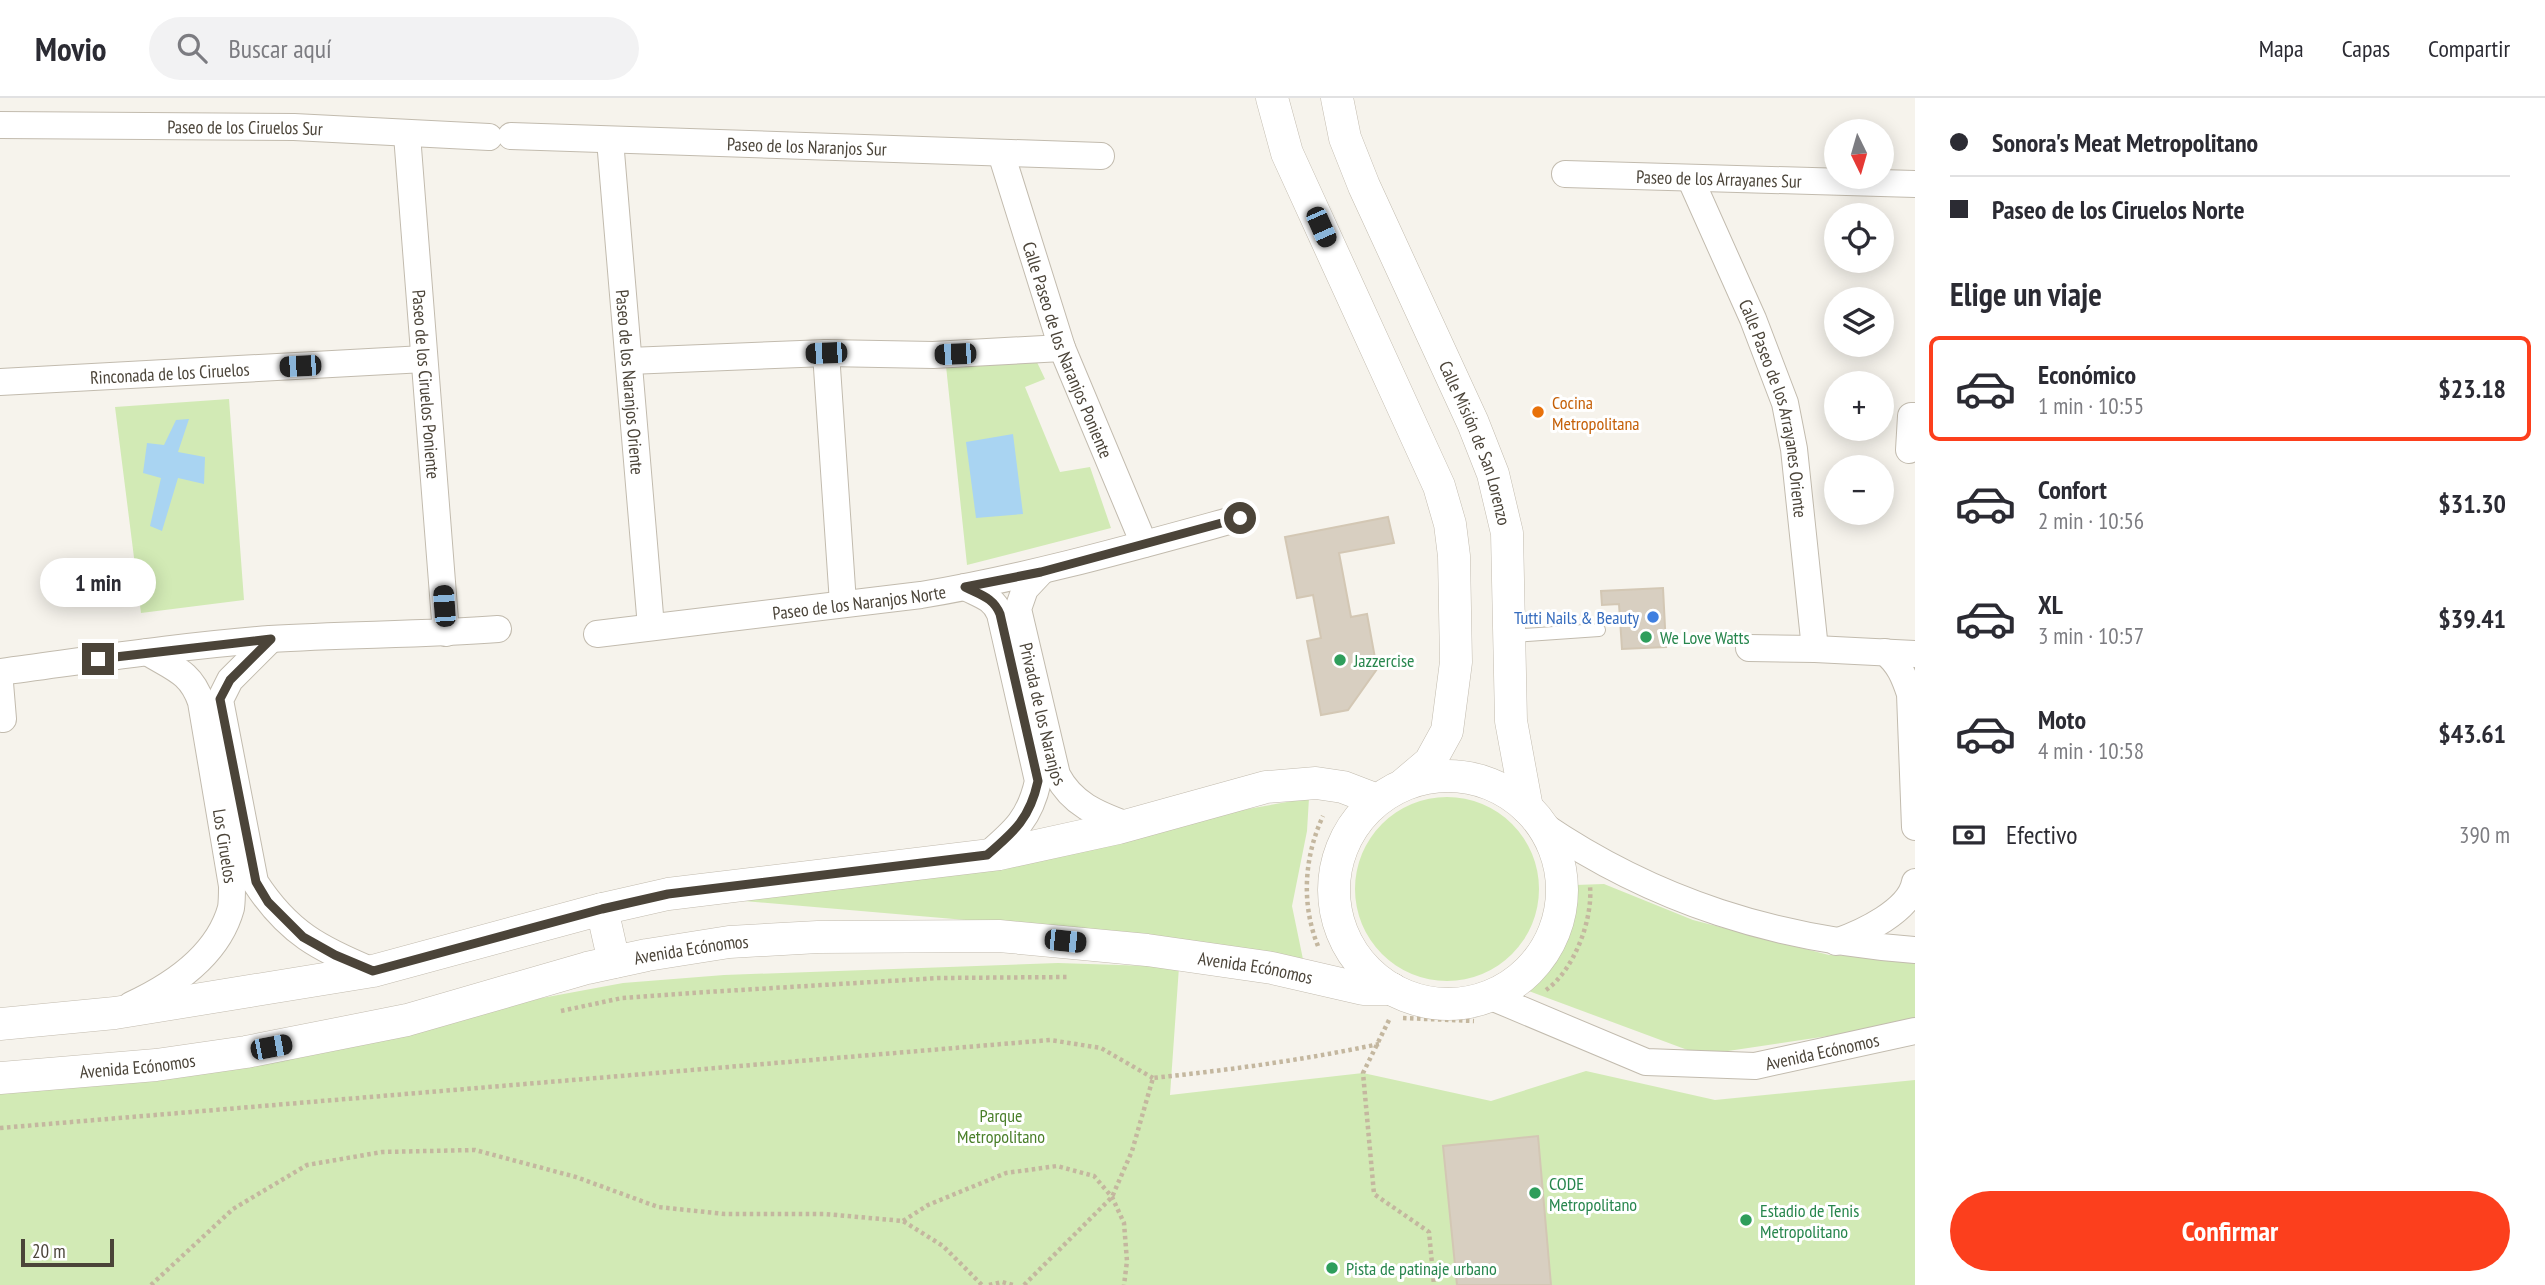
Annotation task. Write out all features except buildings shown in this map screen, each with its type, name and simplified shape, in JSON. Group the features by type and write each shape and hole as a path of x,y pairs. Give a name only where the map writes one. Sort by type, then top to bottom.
{"street":[{"path":"1272,98 1287,153 1438,486 1450,524 1454,556 1456,662 1447,731 1430,762 1404,784 1377,800 1354,823 1340,851 1333,883 1336,915 1347,945 1366,970 1397,992 1423,1001 1445,1004 1489,996 1515,982 1536,961 1552,937 1560,908 1561,879 1555,850 1534,816"},
{"name":"Calle Misión de San Lorenzo","path":"1337,98 1345,138 1364,186 1473,423 1493,474 1507,533 1511,721 1534,816"},
{"name":"Paseo de los Ciruelos Sur","path":"0,125 294,127 407,135 500,137"},
{"name":"Paseo de los Ciruelos Poniente","path":"407,135 446,633"},
{"name":"Paseo de los Naranjos Sur","path":"500,137 1101,156"},
{"name":"Paseo de los Naranjos Oriente","path":"610,139 651,627"},
{"name":"Calle Paseo de los Naranjos Poniente","path":"1001,153 1062,348 1144,544"},
{"name":"Paseo de los Arrayanes Sur","path":"1565,174 1915,184"},
{"name":"Calle Paseo de los Arrayanes Oriente","path":"1690,178 1753,319 1785,403 1794,449 1815,649"},
{"path":"629,361 826,353 933,355 1062,348"},
{"path":"826,353 843,603"},
{"name":"Rinconada de los Ciruelos","path":"0,382 424,359"},
{"path":"1909,450 1911,416 1915,416"},
{"name":"Paseo de los Naranjos Norte","path":"597,634 920,595 965,587 1041,572 1240,518"},
{"name":"Privada de los Naranjos","path":"1041,572 1026,589 1018,608 1057,775 1064,788 1077,802 1095,813 1127,825"},
{"name":"Privada de los Naranjos","path":"965,587 989,598 1000,614 1038,781 1034,800 1018,828 987,855"},
{"path":"0,672 271,639 498,629"},
{"name":"Los Ciruelos","path":"271,639 230,680 220,699 256,882 268,902 303,937 335,955 373,971"},
{"path":"1749,648 1915,654"},
{"name":"Los Ciruelos","path":"115,1013 163,989 190,968 221,929 231,907 232,886 196,686 186,675 147,652"},
{"path":"1885,652 1896,662 1910,694 1915,827"},
{"path":"0,683 3,719"},
{"path":"1404,784 1436,776 1469,778 1500,789 1587,854 1622,874 1691,904 1785,933 1836,942 1915,950"},
{"path":"0,1024 115,1013 373,971 602,909 668,894 987,855 1127,825 1266,787 1316,783 1343,786 1377,800"},
{"path":"1836,942 1878,923 1914,887"},
{"path":"602,909 614,962"},
{"name":"Avenida Ecónomos","path":"0,1078 156,1065 246,1052 407,1020 614,962 729,942 818,937 999,936 1147,950 1272,968 1363,989 1397,992"},
{"name":"Avenida Ecónomos","path":"1489,996 1646,1062 1755,1066 1915,1031"}],"lane":[{"path":"1511,636 1599,630"}],"path":[{"path":"1332,983 1309,923 1306,872 1321,818 1343,786"},
{"path":"1520,1009 1553,985 1574,959 1591,900 1587,854"},
{"path":"558,1012 622,998 707,992 939,978 1071,976"},
{"path":"1397,992 1379,1044 1363,1073 1374,1194 1429,1232 1434,1285"},
{"path":"0,1128 1050,1040 1101,1048 1153,1078 1303,1059 1379,1044"},
{"path":"1024,1285 1112,1198 1132,1151 1153,1078"},
{"path":"151,1285 233,1209 307,1165 382,1152 475,1150 576,1177 658,1207 724,1214 825,1214 903,1221 943,1246 982,1285"},
{"path":"903,1221 928,1205 1006,1173 1057,1166 1094,1176 1112,1198 1124,1223 1127,1261 1124,1285"},
{"path":"989,1285 1002,1282 1013,1285"}],"green space":[{"path":"1036,360 1045,379 1025,387 1060,472 1090,467 1111,528 967,565 946,366"},
{"path":"229,399 244,600 141,613 115,407"},
{"path":"1447,797 1465,798 1482,804 1498,812 1512,824 1524,838 1532,854 1538,871 1538,907 1532,924 1524,940 1512,954 1498,966 1482,974 1465,980 1447,981 1429,980 1412,974 1396,966 1382,954 1370,940 1362,924 1356,907 1355,889 1356,871 1362,854 1370,838 1382,824 1396,812 1412,804 1429,798"},
{"path":"1309,798 1307,831 1292,906 1305,969 1047,927 744,901 746,891"},
{"path":"1604,884 1693,920 1829,955 1915,958 1915,1023 1701,1055 1518,987 1558,955 1575,885"},
{"name":"Parque Metropolitano","path":"1058,963 1179,967 1170,1095 1363,1073 1491,1101 1586,1071 1715,1100 1915,1080 1915,1285 0,1285 0,1091 312,1051 542,998 623,983 724,975"}],"water":[{"path":"189,419 178,452 205,457 204,484 178,478 162,531 150,526 161,478 143,473 147,443 164,445 176,420"},
{"path":"1013,434 1023,514 976,518 966,442"}],"place":[{"name":"Cocina Metropolitana","path":"1538,412"},
{"name":"Tutti Nails & Beauty","path":"1653,617"},
{"name":"We Love Watts","path":"1646,637"},
{"name":"Jazzercise","path":"1340,660"},
{"name":"CODE Metropolitano","path":"1535,1193"},
{"name":"Estadio de Tenis Metropolitano","path":"1746,1220"},
{"name":"Pista de patinaje urbano","path":"1332,1268"}],"route":[{"path":"98,659 271,639 230,680 220,699 256,882 268,902 303,937 335,955 373,971 602,909 668,894 987,855 1018,828 1027,815 1038,781 1000,614 989,598 965,587 1041,572 1240,518"}]}
